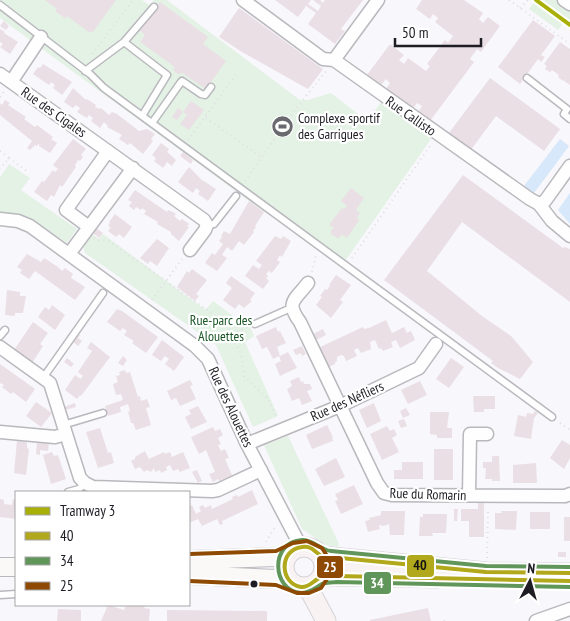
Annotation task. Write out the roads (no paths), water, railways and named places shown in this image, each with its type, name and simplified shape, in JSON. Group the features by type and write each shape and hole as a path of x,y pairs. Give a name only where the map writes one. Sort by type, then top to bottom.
{"main road":[{"path":"307,582 324,567 321,556 312,548 295,550 284,565 284,572 307,582 337,576 570,581"},
{"path":"321,556 486,572 570,573"},
{"path":"307,582 326,621"}],"street":[{"name":"Rue Callisto","path":"243,0 323,59 334,60 438,135 539,204 552,221 570,236"},
{"path":"334,60 378,0"},
{"path":"564,0 570,4"},
{"path":"10,82 41,37"},
{"name":"Rue des Cigales","path":"0,74 204,220 206,225"},
{"path":"88,229 66,210 108,150"},
{"path":"539,204 545,201 570,166"},
{"path":"69,254 133,168"},
{"name":"Rue des Alouettes","path":"0,218 25,223 195,346 208,359 261,470 295,550"},
{"path":"190,250 205,230 206,225"},
{"path":"308,283 292,303 292,308 340,406"},
{"name":"Rue des Néfliers","path":"248,444 340,406 419,368 436,344"},
{"path":"0,347 50,383 80,478 85,484 102,488 212,491 261,470"},
{"name":"Rue du Romarin","path":"340,406 377,483 384,493 392,495 488,496 566,496 570,494"},
{"path":"0,432 55,437 64,430"},
{"path":"470,495 470,434 487,434"},
{"path":"190,560 277,557 295,550"},
{"path":"0,567 15,567"},
{"path":"190,574 307,582"},
{"path":"536,621 570,609"}],"lane":[{"path":"0,5 84,69 104,88 552,417"},
{"path":"84,69 124,42 154,7"},
{"path":"124,42 167,75 142,116"},
{"path":"527,78 567,109 564,114 570,118"},
{"path":"152,123 182,81 205,95 211,87"},
{"path":"206,225 214,224 236,196"},
{"path":"43,378 104,293"},
{"path":"255,324 292,308"},
{"path":"0,336 5,330"},
{"path":"64,430 102,413"},
{"path":"72,491 79,489 85,484"},
{"path":"0,595 15,594"}],"water":[{"path":"560,139 569,146 534,193 524,186"},
{"path":"570,193 570,224 558,210"}],"tram line":[{"name":"3","path":"536,0 570,25"}],"place":[{"name":"Complexe sportif des Garrigues","path":"282,126"}],"park label":[{"name":"Rue-parc des Alouettes","path":"221,328"}]}
